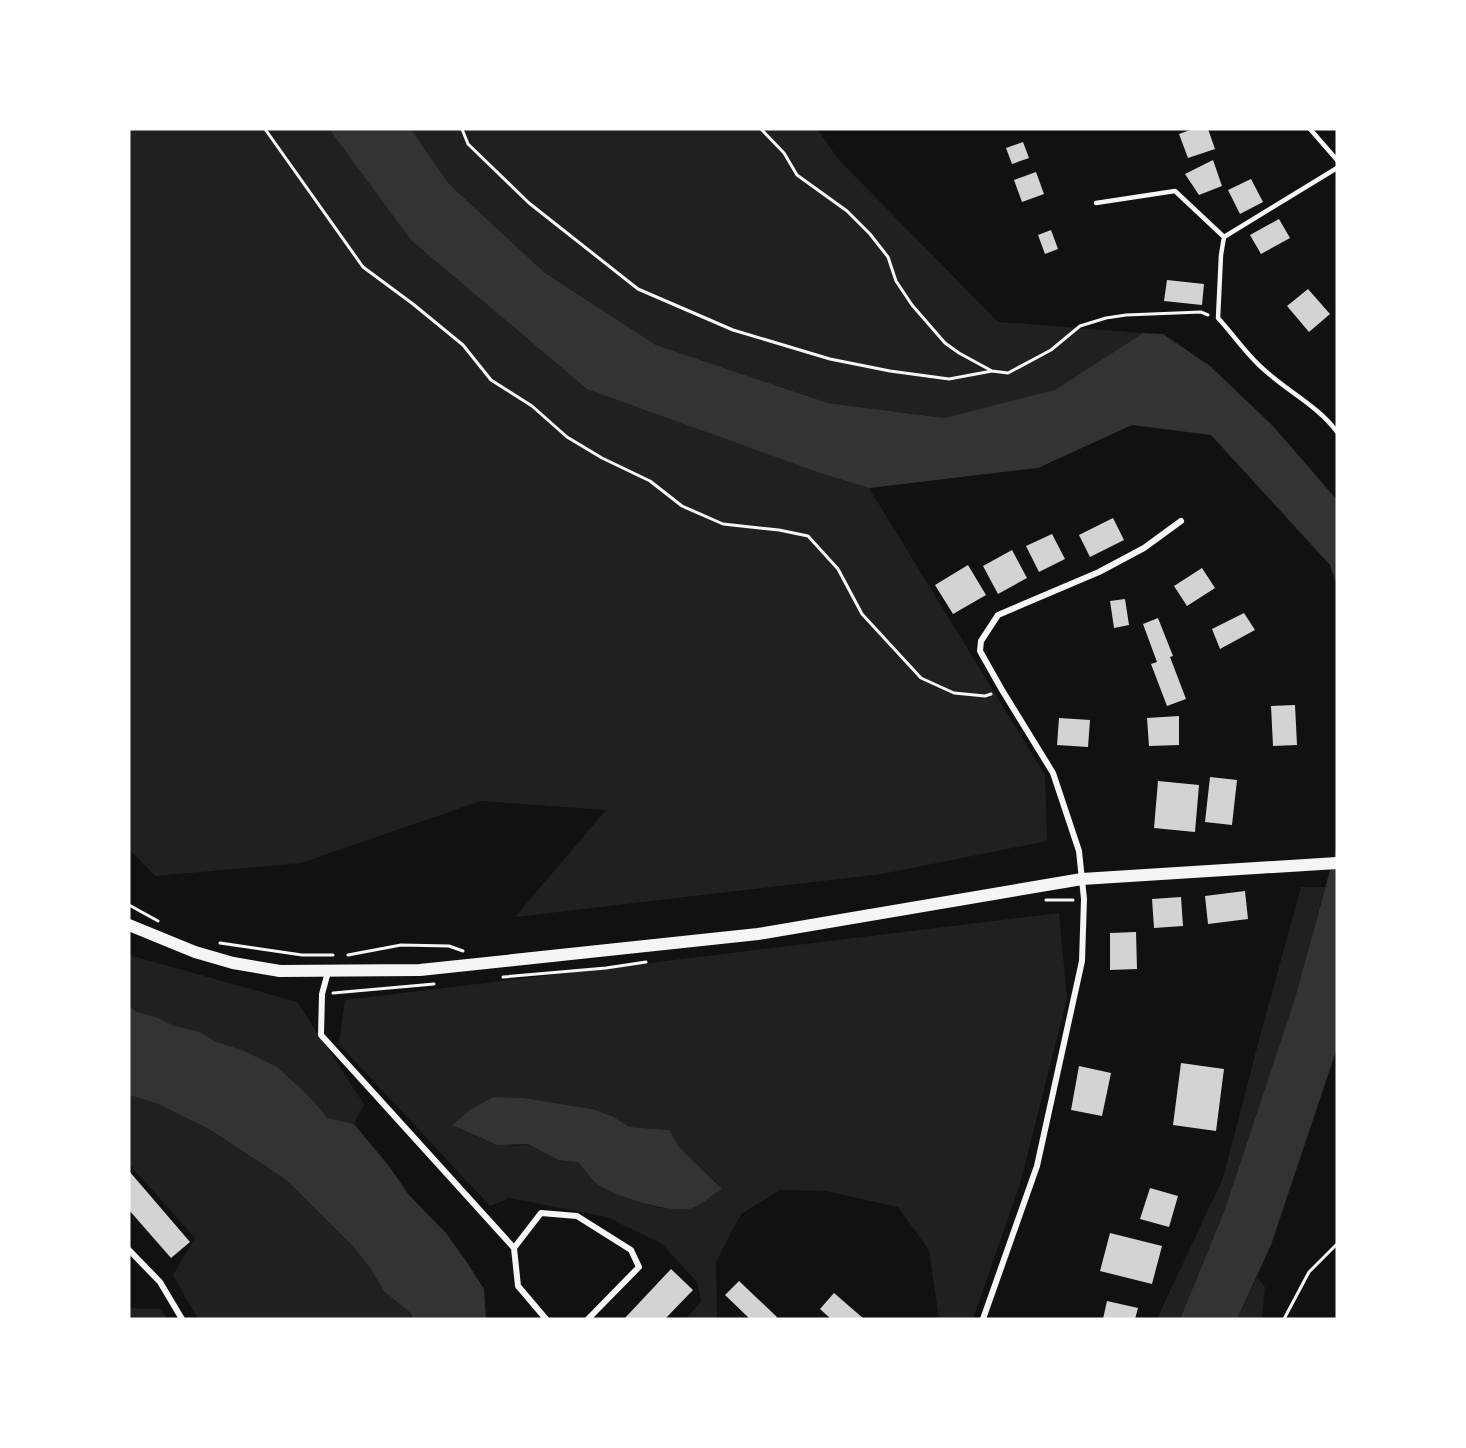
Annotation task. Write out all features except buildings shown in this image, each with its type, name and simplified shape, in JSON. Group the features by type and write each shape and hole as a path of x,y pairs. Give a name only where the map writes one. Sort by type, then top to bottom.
{"main road":[{"path":"129,925 195,952 233,963 280,971 420,970 758,934 1082,879 1337,863"}],"street":[{"path":"982,1319 1036,1166 1082,961 1084,899 1079,851 1053,773 980,651 981,641 998,615 1100,572 1144,548 1181,521"},
{"path":"328,972 322,994 321,1035 514,1248 518,1286 546,1319"},
{"path":"514,1248 541,1213 577,1216 631,1250 639,1267 588,1319"},
{"path":"129,1250 160,1282 182,1319"}],"lane":[{"path":"1310,129 1337,160"},
{"path":"1337,168 1224,237 1218,318 1255,361 1284,387 1328,419 1337,432"},
{"path":"1096,203 1175,191 1224,237"}],"path":[{"path":"264,129 363,267 463,345 491,380 532,406 567,436 602,458 650,481 682,506 723,524 779,530 808,536 838,569 862,614 921,678 954,693 985,696 1002,690"},
{"path":"462,129 468,144 529,202 638,289 733,330 830,359 890,371 949,379 992,371 1008,373 1051,350 1080,326 1106,318 1201,312 1218,318"},
{"path":"761,129 784,153 797,175 847,211 870,234 888,256 896,281 912,305 945,343 992,371"},
{"path":"129,905 158,921"},
{"path":"218,943 302,955 351,955 401,945 449,946 465,952"},
{"path":"1284,1319 1310,1272 1337,1244"}],"shaded area":[{"path":"129,129 329,129 411,239 820,473 869,488 1045,775 1047,841 882,874 515,917 606,810 481,801 301,863 155,876 129,849"},
{"path":"329,129 411,129 449,184 545,273 656,345 828,403 944,418 1055,390 1143,333 1163,334 1210,366 1274,427 1337,500 1337,586 1330,565 1211,435 1132,425 1038,468 869,488 820,473 587,389 411,240"},
{"path":"411,129 817,129 839,160 998,322 1143,333 1056,390 944,418 828,403 656,345 545,273 449,184"},
{"path":"1337,845 1337,1048 1271,1245 1237,1319 1180,1319 1224,1212 1295,998"},
{"path":"1301,887 1325,887 1295,998 1224,1212 1180,1319 1157,1319 1223,1178"},
{"path":"1059,913 1067,998 1020,1184 973,1319 939,1319 929,1250 898,1207 826,1191 780,1190 741,1214 716,1262 717,1319 686,1319 701,1301 697,1282 662,1244 607,1217 509,1198 490,1206 339,1044 345,1000","holes":["493,1097 524,1098 592,1109 612,1116 630,1127 669,1130 679,1147 722,1189 695,1207 658,1208 600,1186 578,1161 558,1160 528,1144 514,1146 480,1138 453,1125 471,1109"]},
{"path":"129,955 297,1002 364,1104 354,1124 328,1118 306,1093 277,1067 242,1050 217,1042 197,1031 175,1026 156,1017 137,1012 129,1006"},
{"path":"129,1006 137,1012 156,1017 175,1026 197,1031 217,1042 242,1050 277,1067 306,1093 328,1118 354,1124 409,1195 446,1233 466,1261 484,1289 486,1319 412,1319 412,1314 384,1291 369,1266 353,1246 285,1179 209,1129 156,1103 129,1095"},
{"path":"129,1095 156,1103 209,1129 285,1179 353,1245 412,1314 412,1319 198,1319 173,1275 195,1238 129,1164"},
{"path":"493,1097 524,1098 592,1109 612,1116 630,1127 669,1130 679,1147 722,1189 695,1207 686,1209 647,1204 600,1186 578,1162 558,1160 528,1144 497,1145 452,1125 471,1109"},
{"path":"1257,1277 1265,1287 1262,1319 1237,1319"},
{"path":"129,1308 161,1309 167,1319 129,1319"}]}
